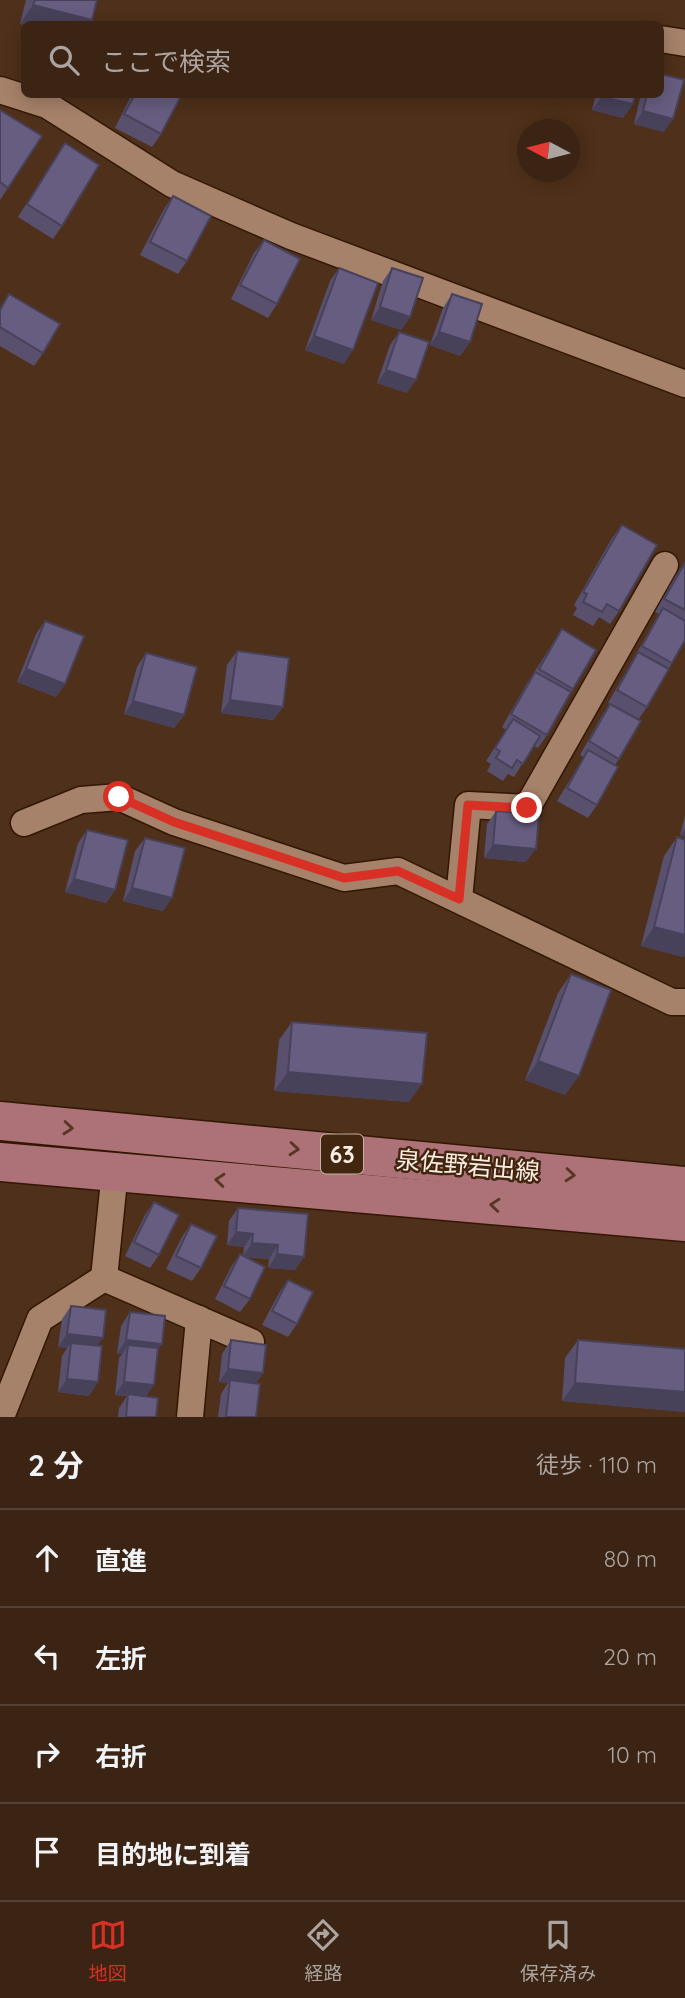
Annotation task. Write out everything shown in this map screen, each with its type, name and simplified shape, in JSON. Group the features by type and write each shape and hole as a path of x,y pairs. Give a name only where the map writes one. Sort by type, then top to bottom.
{"main road":[{"name":"泉佐野岩出線","path":"0,1121 685,1186"},
{"name":"泉佐野岩出線","path":"0,1161 685,1222"}],"street":[{"path":"664,40 685,43"},
{"path":"0,90 21,97"},
{"path":"25,98 47,105 172,184 291,236 685,384"},
{"path":"459,899 468,805 527,808 665,565"},
{"path":"23,824 81,800 119,797 174,822 344,878 398,871 672,1002 685,1002"},
{"path":"104,1278 115,1171"},
{"path":"104,1278 251,1342"},
{"path":"1,1417 40,1319 104,1278"},
{"path":"190,1417 199,1319"}],"building":[{"path":"35,0 97,0 92,20 33,5"},
{"path":"664,75 684,80 673,119 643,111 646,98 664,98"},
{"path":"133,98 180,98 161,134 124,114"},
{"path":"606,98 634,98 633,104"},
{"path":"0,110 42,136 8,188 0,182"},
{"path":"65,143 99,165 62,226 27,204"},
{"path":"173,196 211,216 187,261 150,242"},
{"path":"264,240 300,259 277,304 240,285"},
{"path":"339,268 378,283 353,350 314,336"},
{"path":"392,268 423,278 410,317 380,307"},
{"path":"9,294 60,324 43,353 0,327 0,310"},
{"path":"452,294 482,304 470,342 439,332"},
{"path":"399,332 429,342 416,380 386,370"},
{"path":"622,525 657,545 619,611 607,604 602,612 583,602 587,594 583,592"},
{"path":"685,563 685,610 664,599"},
{"path":"663,608 685,621 685,640 672,663 642,646"},
{"path":"45,621 84,636 65,684 26,669"},
{"path":"562,629 596,650 573,689 539,669"},
{"path":"237,651 289,658 283,707 230,700"},
{"path":"638,652 669,669 647,707 617,690"},
{"path":"146,653 197,667 184,715 133,701"},
{"path":"535,672 571,692 547,735 511,714"},
{"path":"610,704 641,721 619,759 589,741"},
{"path":"513,719 540,736 523,764 517,760 512,768 496,758 500,751 495,748"},
{"path":"588,750 618,767 597,805 567,788"},
{"path":"496,811 539,815 536,849 493,845"},
{"path":"87,830 128,840 115,890 74,879"},
{"path":"677,837 685,840 685,935 654,927"},
{"path":"145,838 185,848 172,898 132,888"},
{"path":"571,974 611,990 579,1076 538,1061"},
{"path":"292,1022 427,1033 422,1084 288,1072"},
{"path":"154,1202 179,1215 159,1255 134,1242"},
{"path":"238,1208 308,1214 304,1257 277,1254 278,1245 252,1243 253,1234 236,1232"},
{"path":"191,1224 217,1236 201,1268 176,1256"},
{"path":"240,1254 265,1267 250,1299 224,1286"},
{"path":"288,1280 313,1292 297,1324 272,1311"},
{"path":"71,1306 106,1310 103,1338 67,1334"},
{"path":"130,1312 165,1316 162,1344 126,1340"},
{"path":"231,1340 266,1345 263,1373 228,1369"},
{"path":"578,1340 685,1349 685,1392 575,1383"},
{"path":"71,1343 102,1346 98,1382 67,1379"},
{"path":"128,1345 158,1348 154,1385 124,1382"},
{"path":"230,1380 260,1384 256,1417 226,1417"},
{"path":"128,1394 158,1398 156,1417 126,1417"}],"route":[{"path":"119,797 174,822 344,878 398,871 459,899 468,805 527,808"}]}
